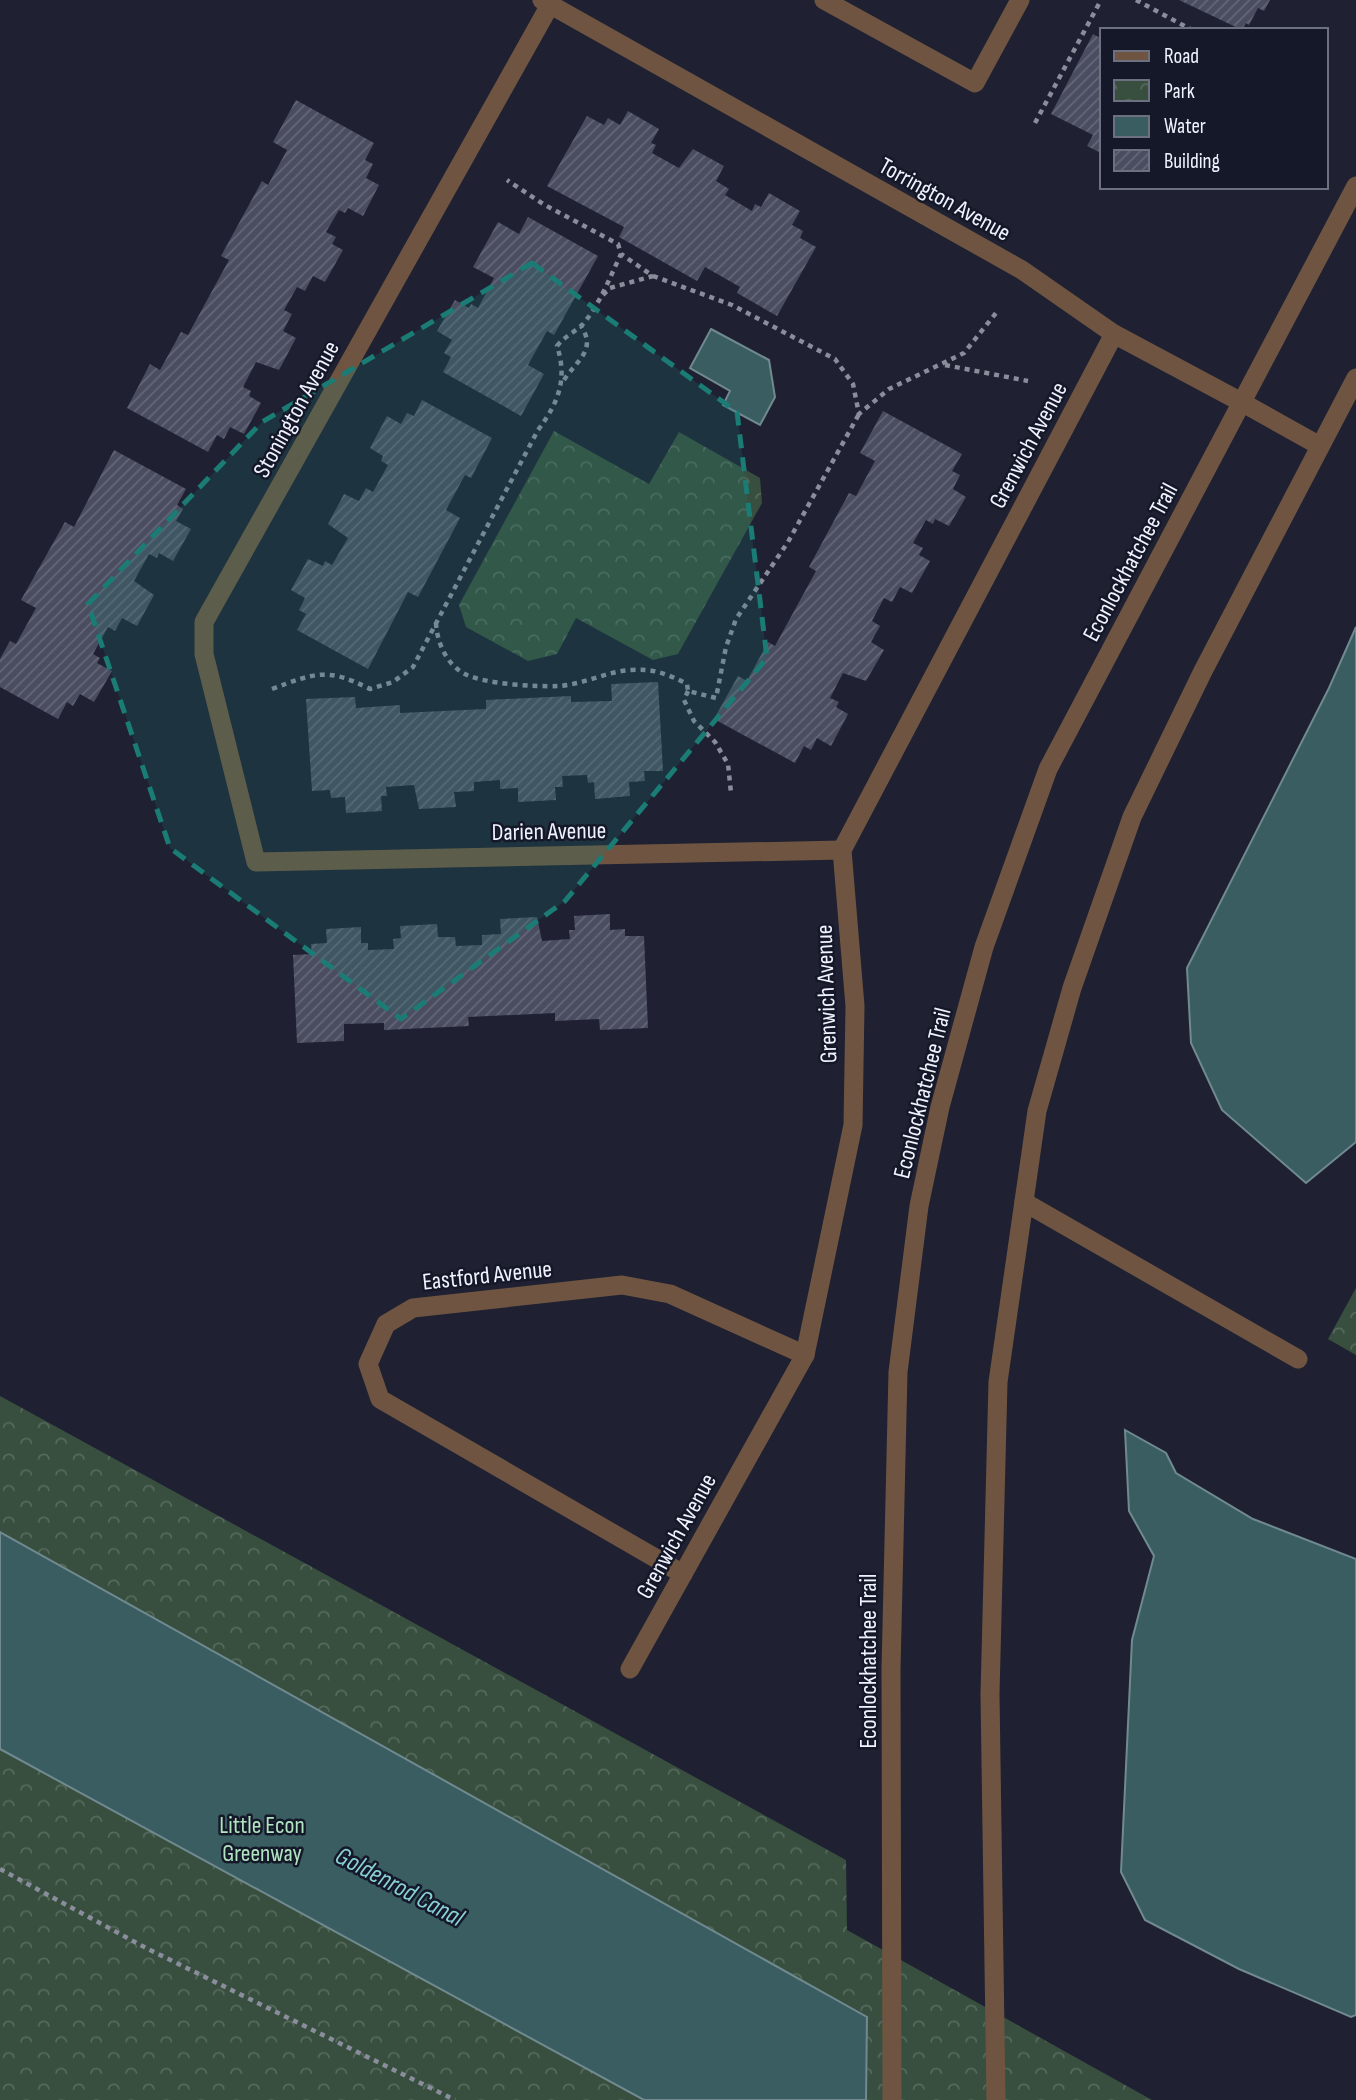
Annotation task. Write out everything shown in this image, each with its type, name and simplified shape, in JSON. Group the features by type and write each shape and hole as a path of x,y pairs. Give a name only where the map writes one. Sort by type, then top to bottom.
{"street":[{"path":"824,0 975,83 1020,0"},
{"name":"Torrington Avenue","path":"546,2 1022,270 1114,334 1320,446"},
{"name":"Stonington Avenue","path":"256,862 204,654 205,622 546,2"},
{"name":"Econlockhatchee Trail","path":"892,2100 891,1669 898,1372 919,1206 940,1107 984,947 1048,769 1356,186"},
{"name":"Grenwich Avenue","path":"631,1669 805,1354 853,1125 855,1006 842,850 1114,334"},
{"path":"996,2100 990,1694 998,1382 1037,1111 1072,988 1132,817 1203,671 1356,378"},
{"name":"Darien Avenue","path":"256,862 842,850"},
{"path":"1024,1202 1298,1359"},
{"name":"Eastford Avenue","path":"683,1574 380,1399 368,1364 386,1324 413,1308 622,1285 670,1294 805,1354"}],"path":[{"path":"1035,123 1101,0"},
{"path":"1136,0 1188,28"},
{"path":"507,180 543,204 618,244 621,254 653,276 732,305 835,359 853,384 859,414"},
{"path":"563,382 562,362 557,346 567,334 582,326 621,254"},
{"path":"599,299 610,288 653,276"},
{"path":"688,691 716,698 726,647 736,619 788,542 859,414 889,389 944,365 964,353 996,313"},
{"path":"272,689 311,674 342,675 370,689 393,682 413,667 538,430 554,408 563,382 574,365 587,355 589,337 582,326"},
{"path":"944,365 1028,381"},
{"path":"436,620 437,639 447,659 467,675 508,683 558,686 629,670 663,672 687,684 688,691 684,700 694,721 715,742 728,764 731,793"},
{"path":"0,1869 146,1948 455,2100"}],"highlighted area":[{"path":"532,263 737,412 767,658 565,901 401,1019 170,848 88,604 262,422"}],"green space":[{"path":"554,431 649,484 679,432 760,478 762,503 678,654 653,660 576,618 557,654 528,661 466,627 459,605"},
{"path":"1356,1288 1356,1355 1328,1339"},
{"name":"Little Econ Greenway","path":"0,1396 846,1860 847,1930 1152,2100 0,2100"}],"water":[{"path":"711,329 769,360 775,397 760,425 723,405 730,391 690,368"},
{"path":"1356,627 1356,1142 1306,1183 1222,1110 1191,1043 1187,968 1329,688"},
{"path":"1125,1430 1166,1453 1176,1473 1253,1519 1356,1559 1356,2015 1351,2017 1239,1969 1145,1920 1121,1872 1132,1640 1154,1556 1129,1511"},
{"name":"Goldenrod Canal","path":"0,1532 867,2017 866,2100 644,2100 0,1749"}],"building":[{"path":"1179,0 1270,0 1264,11 1258,8 1249,25 1246,23 1243,28 1238,28"},
{"path":"1093,34 1100,38 1100,152 1087,146 1093,135 1051,114"},
{"path":"296,100 374,143 365,160 373,164 366,178 379,185 363,216 348,208 345,213 339,210 326,232 336,237 332,244 343,250 325,282 313,276 305,291 297,287 284,310 292,314 283,331 296,338 279,370 256,362 243,387 251,391 249,396 261,403 244,434 230,427 224,439 217,435 208,452 127,408 150,364 160,370 181,332 188,335 229,260 221,256 262,181 268,185 287,150 273,142"},
{"path":"628,111 659,129 651,143 656,145 652,153 679,168 693,149 724,166 716,181 729,189 725,195 752,211 755,204 761,207 769,193 800,211 792,225 803,231 800,238 816,247 777,316 737,293 740,287 705,267 697,281 619,237 624,227 547,186 587,116 604,125 608,118 620,125"},
{"path":"528,217 598,256 554,335 547,331 528,365 544,374 521,416 443,372 451,357 444,353 452,340 437,331 455,300 469,308 471,304 478,308 494,278 473,267 498,222 519,234"},
{"path":"422,400 492,438 471,478 465,475 446,510 460,518 418,597 408,592 368,669 297,630 306,614 299,610 305,598 291,590 308,559 323,566 325,561 332,565 348,538 328,524 344,494 359,501 366,488 373,492 388,465 381,461 383,456 370,448 387,416 401,424 407,413 414,416"},
{"path":"883,411 962,454 952,471 960,475 953,489 966,497 949,526 935,519 933,524 926,520 913,543 923,548 919,555 930,561 912,593 900,587 892,602 884,598 872,621 880,626 871,642 884,650 866,681 843,673 830,698 839,702 836,707 848,714 831,746 817,738 811,750 804,746 795,763 714,719 738,676 747,681 768,642 775,646 816,571 809,567 849,493 856,496 875,461 860,453"},
{"path":"114,450 186,489 177,505 183,509 176,521 191,529 173,561 159,553 157,558 149,554 134,581 154,595 137,626 122,618 115,631 108,627 93,654 100,658 97,663 112,671 94,702 80,694 73,706 67,702 58,719 0,687 0,659 10,641 16,644 36,608 21,600 65,522 74,527"},
{"path":"658,682 663,771 644,771 645,781 629,782 630,796 595,799 594,782 588,783 587,775 562,776 563,787 555,787 556,800 518,802 518,788 500,789 500,780 474,782 474,791 454,792 456,807 419,809 414,785 386,787 387,796 381,796 382,811 346,813 345,797 331,798 330,790 312,791 306,699 355,697 356,708 400,705 400,713 486,709 486,700 571,696 571,702 612,701 611,684"},
{"path":"610,914 610,930 625,929 625,936 644,936 648,1028 600,1030 599,1019 555,1021 555,1013 468,1017 469,1026 384,1030 384,1023 344,1024 344,1041 297,1043 293,955 312,954 311,944 327,943 326,929 361,927 361,943 368,943 368,950 394,949 393,939 401,938 400,926 437,924 438,937 455,937 456,946 482,945 482,935 501,934 500,919 537,917 542,941 570,939 569,930 575,930 574,916"}]}
